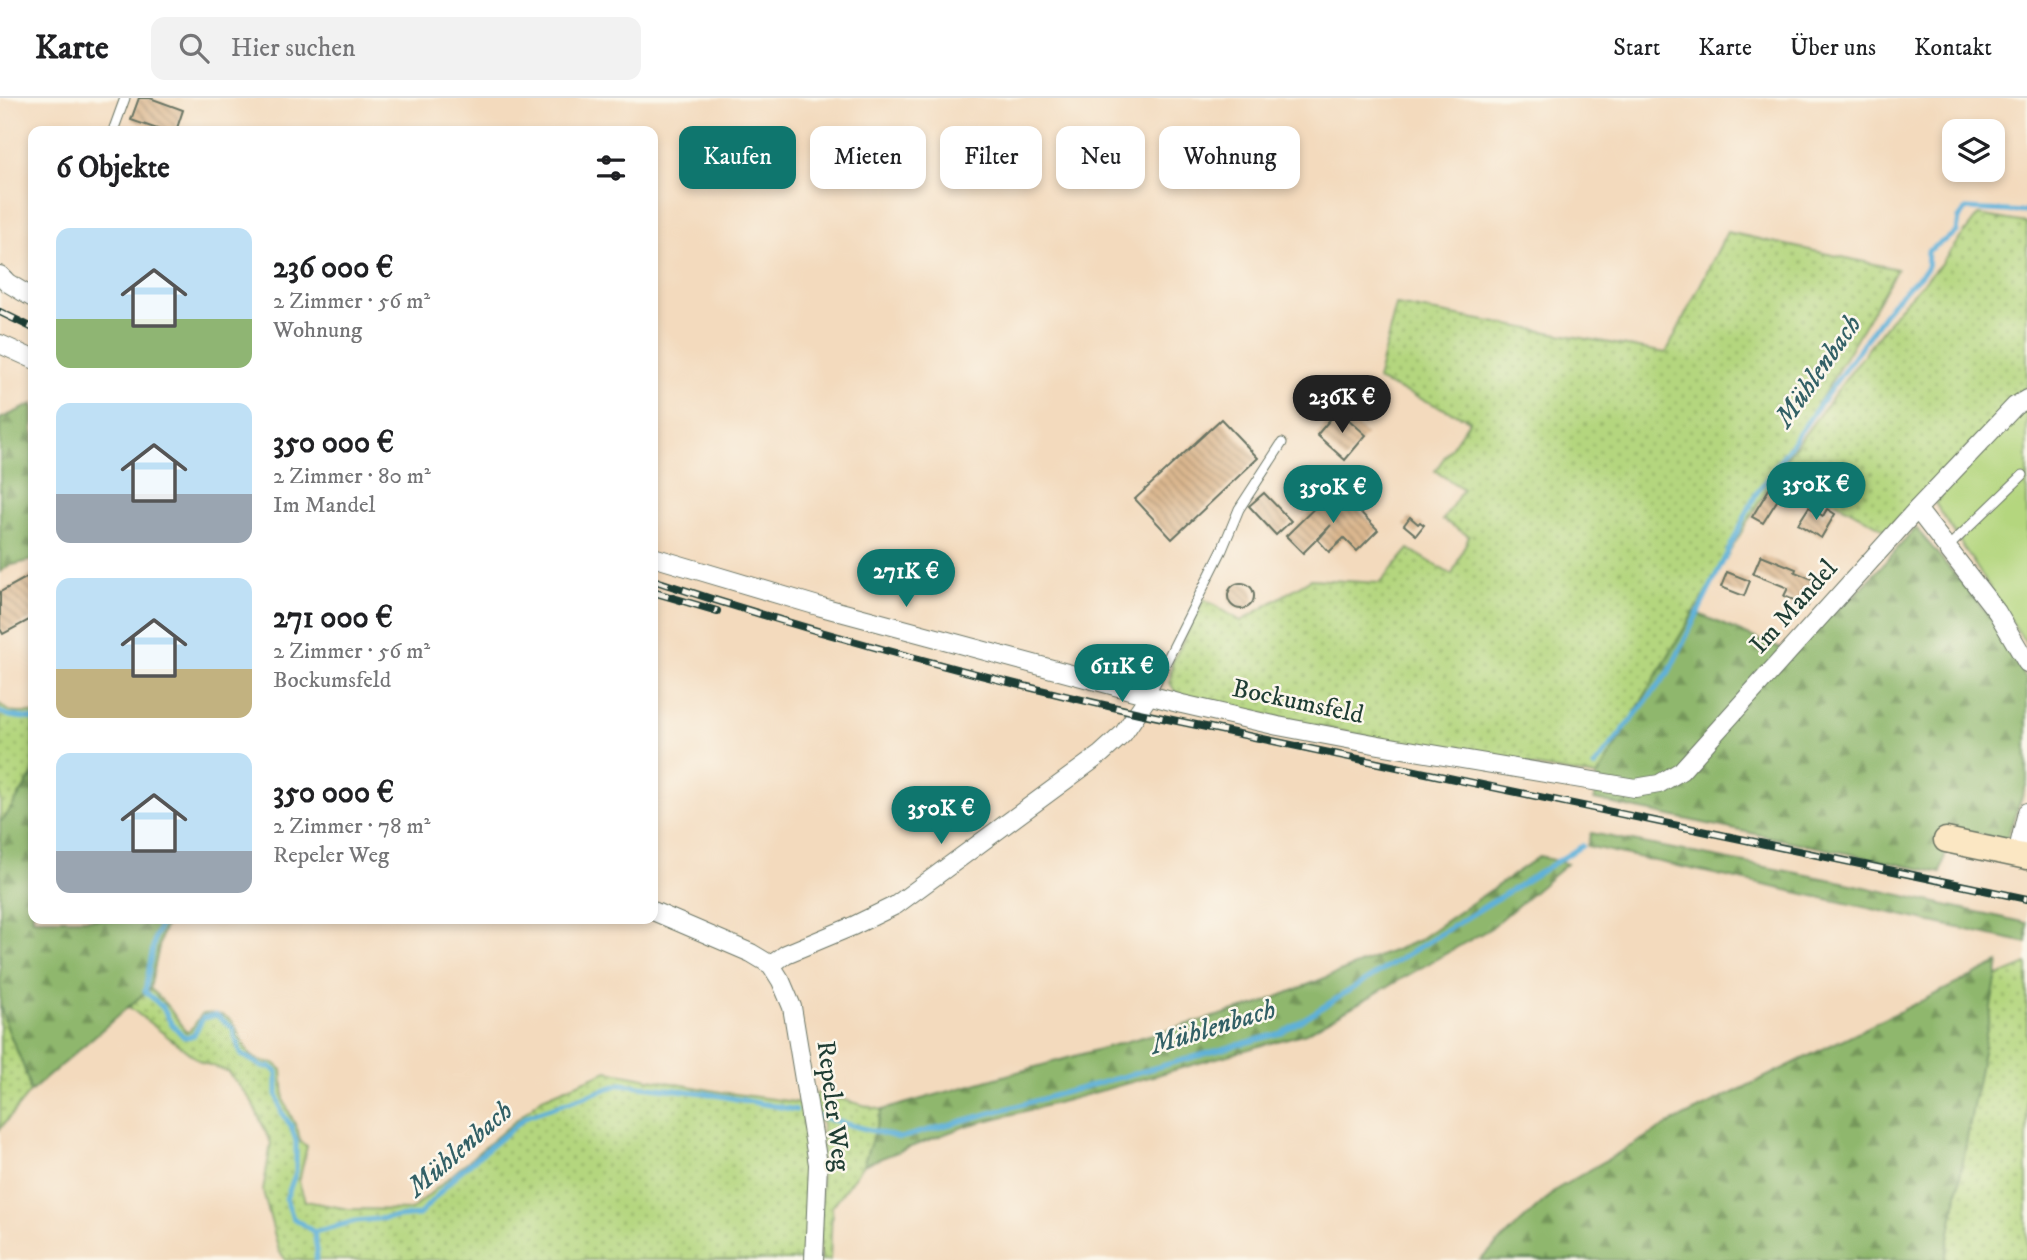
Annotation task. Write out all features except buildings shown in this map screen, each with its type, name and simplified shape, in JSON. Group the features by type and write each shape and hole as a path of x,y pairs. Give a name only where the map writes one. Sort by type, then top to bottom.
{"street":[{"path":"0,275 28,295"},
{"path":"0,344 28,357"},
{"name":"Im Mandel","path":"1572,776 1635,788 1659,784 1681,771 1917,509 2015,406 2027,399"},
{"path":"1917,509 1997,612 2027,663"},
{"name":"Bockumsfeld","path":"658,558 818,606 1182,704 1379,745 1572,776"},
{"path":"658,913 751,953 771,965 786,954 895,905 1101,754 1127,728 1150,694"},
{"path":"1946,840 2022,856 2027,812"},
{"name":"Repeler Weg","path":"771,965 792,1007 818,1164 814,1260"}],"lane":[{"path":"115,126 125,98"},
{"path":"1150,694 1222,550 1239,509 1282,443"},
{"path":"1947,548 2026,476"}],"green space":[{"path":"1978,215 2027,223 2027,386 1886,530 1778,470 1597,777 1379,739 1178,696 1170,683 1172,663 1204,599 1241,621 1311,579 1380,583 1409,549 1452,575 1469,536 1443,520 1463,489 1435,471 1470,420 1377,380 1396,305 1666,353 1727,232 1897,269 1784,462 1898,309 1938,267"},
{"path":"28,406 28,561 8,566 0,572 0,419"},
{"path":"2027,406 2027,645 1935,503"},
{"path":"1916,528 1990,617 2027,680 2027,783 2006,840 1951,829 1941,873 1594,800 1597,777 1694,612 1788,652 1859,591"},
{"path":"0,704 11,712 28,713 28,782 0,821"},
{"path":"28,782 28,924 166,924 162,933 150,988 30,1092 0,1004 0,821"},
{"path":"1591,833 1833,880 2027,923 2027,943 1587,846"},
{"path":"1540,856 1567,864 1491,928 1306,1033 966,1126 863,1165 882,1110 1260,1004 1417,941"},
{"path":"1999,963 1945,1260 1480,1260 1557,1189 1667,1125"},
{"path":"2027,964 2027,1260 1945,1260 1996,977"},
{"path":"150,988 186,1032 190,1031 202,1014 218,1014 229,1019 235,1026 250,1054 259,1061 274,1063 282,1070 284,1101 298,1131 300,1142 307,1146 299,1182 305,1201 348,1209 411,1210 542,1098 607,1071 721,1092 802,1103 818,1093 882,1110 863,1165 832,1207 830,1260 820,1260 822,1122 803,1117 810,1169 806,1260 286,1260 279,1251 263,1191 271,1143 251,1100 227,1071 201,1062 129,1007"},
{"path":"0,1004 30,1092 0,1129"}],"waterway":[{"name":"Mühlenbach","path":"1594,767 1669,672 1756,494 1892,303 1927,269 1928,251 1957,232 1959,218 1966,209 2027,212"},
{"path":"0,712 28,718"},
{"name":"Mühlenbach","path":"817,1116 900,1138 1281,1033 1582,846"},
{"path":"161,924 155,937 145,991 163,1008 171,1023 184,1037 193,1036 203,1018 216,1015 232,1027 241,1054 277,1072 277,1094 281,1111 291,1126 296,1141 296,1172 286,1199 293,1218 314,1232 316,1260"},
{"name":"Mühlenbach","path":"314,1232 356,1221 419,1215 456,1175 527,1116 621,1084 704,1093 796,1110"}],"railway":[{"path":"0,312 28,326"},
{"path":"658,582 834,636 1077,699 2027,899"},
{"path":"658,593 717,611"}]}
